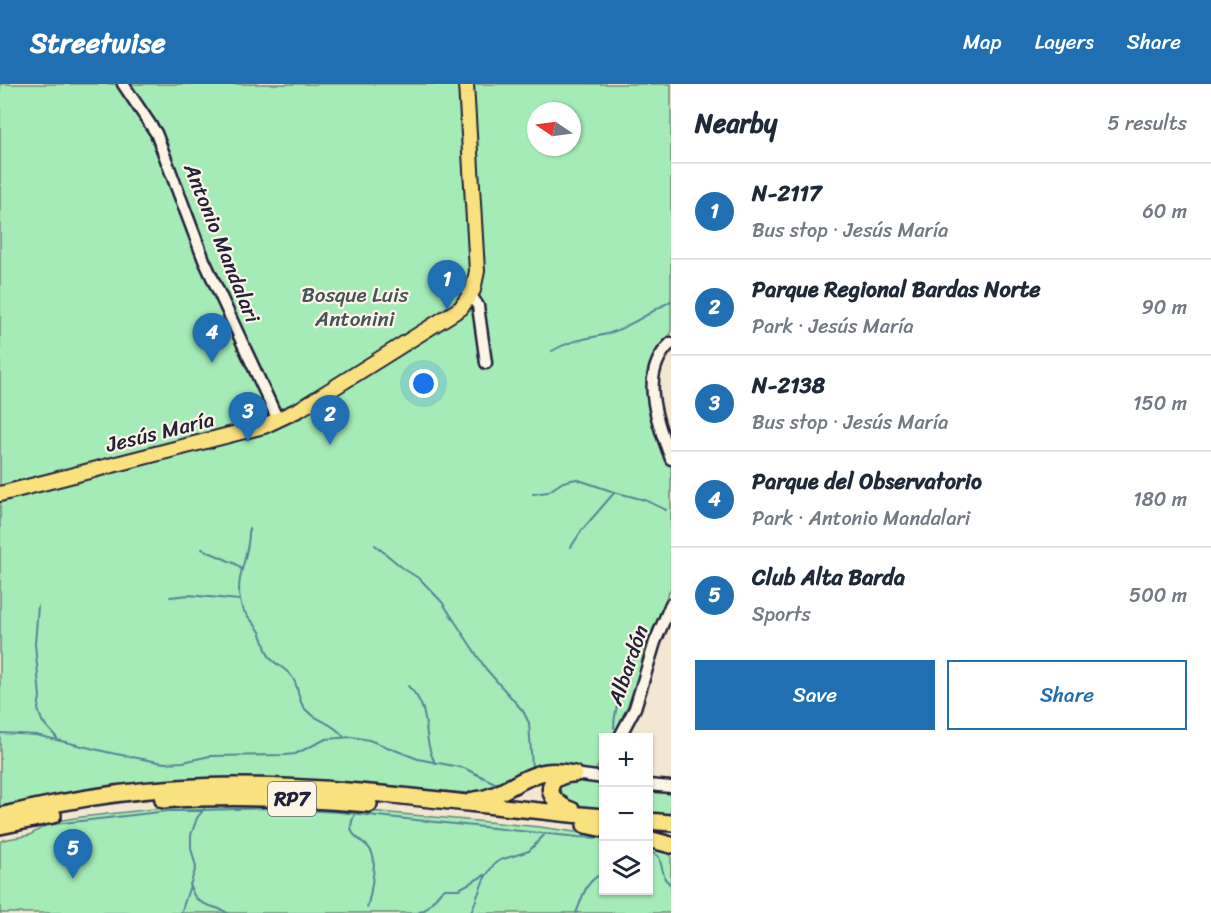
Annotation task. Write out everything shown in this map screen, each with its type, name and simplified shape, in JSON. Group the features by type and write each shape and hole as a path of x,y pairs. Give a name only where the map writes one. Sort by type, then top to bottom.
{"highway":[{"path":"441,801 478,800 492,797 528,778 546,772 574,774"},
{"path":"574,774 558,777 552,785 551,795 561,806 597,823"},
{"name":"RP7","path":"0,816 55,804 115,795 221,786 304,788 441,801 597,823"},
{"name":"RP7","path":"0,826 58,814 120,805 238,797 346,802 597,823"},
{"path":"653,840 671,845"}],"main road":[{"path":"466,84 477,271 471,295"},
{"name":"Jesús María","path":"0,494 243,433 278,420 300,409 456,312 471,295"}],"street":[{"name":"Antonio Mandalari","path":"123,84 156,133 212,278 278,420"},
{"path":"471,295 478,309 486,363"},
{"path":"671,343 663,351 657,363 653,393 657,421 671,459"},
{"name":"Albardón","path":"622,733 635,708 653,648 671,604"},
{"path":"574,774 599,777"},
{"path":"653,785 671,787"}],"green space":[{"name":"Bosque Luis Antonini","path":"0,84 671,84 671,334 654,355 646,381 650,392 647,396 650,416 667,463 671,466 671,588 666,598 665,610 660,614 646,646 640,680 636,683 626,711 614,733 599,733 599,764 595,771 571,769 491,795 310,780 225,778 123,785 0,806"},
{"path":"566,779 599,783 599,811 577,809 558,793 558,786"},
{"path":"653,789 671,791 671,816 653,815"},
{"path":"258,804 326,807 540,827 599,835 599,895 653,895 653,845 671,849 671,913 0,913 0,842 3,840 30,835 51,822 181,806"}],"waterway":[{"path":"552,351 572,342 615,331 671,301"},
{"path":"533,494 548,492 563,482 576,479 645,500 666,510"},
{"path":"571,547 582,530 614,493"},
{"path":"249,528 248,546 239,591 243,610 261,634 269,656 288,672 294,681 299,698 306,710 335,728 343,736"},
{"path":"375,545 420,579 442,602 486,669 523,711 529,723 532,767"},
{"path":"202,549 236,564 241,569"},
{"path":"170,597 189,595 239,600"},
{"path":"38,606 35,644 40,697 38,709 42,721 57,738"},
{"path":"614,728 620,696 640,645"},
{"path":"408,686 421,704 428,742 435,763"},
{"path":"0,733 36,735 164,763 183,762 210,756 295,754 326,739 352,737 369,740 418,759 464,768 499,785"},
{"path":"38,826 168,811 268,808 339,812 599,838"},
{"path":"181,913 196,867 191,848 191,835 197,818 204,809"},
{"path":"355,814 351,829 353,834 371,850 374,861 367,908"},
{"path":"0,835 23,829"},
{"path":"471,913 484,879 494,864 529,851 546,833"},
{"path":"653,853 659,857 665,879 671,885"},
{"path":"418,913 426,909 443,889 459,889 485,875"},
{"path":"576,913 589,885 599,876"},
{"path":"190,884 192,892 199,901 228,913"}],"place":[{"name":"N-2117","path":"447,310"},
{"name":"Parque del Observatorio","path":"212,363"},
{"name":"N-2138","path":"248,442"},
{"name":"Parque Regional Bardas Norte","path":"330,445"},
{"name":"Club Alta Barda","path":"73,879"}]}
